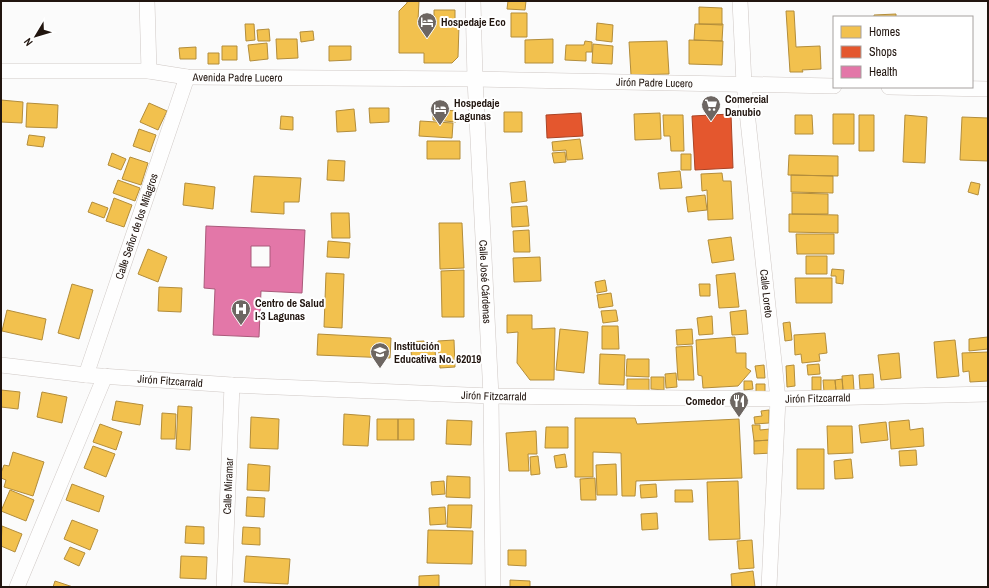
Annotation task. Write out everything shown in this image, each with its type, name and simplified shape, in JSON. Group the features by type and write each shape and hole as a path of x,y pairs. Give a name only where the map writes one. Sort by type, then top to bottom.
{"street":[{"path":"147,1 149,71"},
{"name":"Calle José Cárdenas","path":"473,1 475,79 491,396 493,587"},
{"name":"Calle Loreto","path":"740,1 744,84 778,399 768,587"},
{"name":"Avenida Padre Lucero","path":"1,71 149,71 187,77 475,79"},
{"name":"Calle Señor de los Milagros","path":"86,375 187,77"},
{"name":"Jirón Padre Lucero","path":"475,79 833,86"},
{"path":"938,88 988,89"},
{"name":"Jirón Fitzcarrald","path":"1,365 86,375 232,385 491,396 778,399 988,394"},
{"path":"17,587 105,376"},
{"name":"Calle Miramar","path":"224,587 232,385"}],"building: Homes":[{"path":"407,1 419,1 418,21 434,21 434,10 455,10 455,25 459,25 458,57 452,63 424,63 424,53 399,53 399,11 407,3"},
{"path":"508,1 526,1 525,10 507,9"},
{"path":"699,7 722,8 722,25 699,24"},
{"path":"786,11 794,11 796,47 820,46 821,69 802,70 803,72 790,72"},
{"path":"511,13 527,13 527,37 511,37"},
{"path":"896,14 896,16 874,16"},
{"path":"597,23 613,25 612,42 596,40"},
{"path":"245,24 254,24 255,40 246,41"},
{"path":"695,24 723,24 722,41 694,40"},
{"path":"269,29 270,41 258,41 257,30"},
{"path":"313,31 314,40 301,42 300,32"},
{"path":"276,39 297,39 298,58 277,59"},
{"path":"553,39 553,63 525,63 525,40"},
{"path":"689,40 723,41 722,65 689,64"},
{"path":"585,41 592,42 592,52 586,52 586,61 565,60 566,45 584,45"},
{"path":"667,41 669,74 631,75 629,42"},
{"path":"267,43 268,59 250,61 248,45"},
{"path":"593,44 613,46 612,64 592,63"},
{"path":"222,46 237,46 237,60 222,60"},
{"path":"329,46 351,46 351,60 329,61"},
{"path":"196,47 196,59 180,59 179,48"},
{"path":"208,53 219,53 219,64 208,64"},
{"path":"1,100 23,102 22,123 1,122"},
{"path":"27,103 58,105 57,128 26,127"},
{"path":"149,103 167,111 158,130 140,122"},
{"path":"369,108 389,108 389,122 370,123"},
{"path":"354,109 356,131 337,132 336,111"},
{"path":"433,109 457,111 456,122 433,120"},
{"path":"504,112 522,112 522,132 504,132"},
{"path":"660,113 661,139 635,140 634,114"},
{"path":"833,114 854,114 854,144 833,144"},
{"path":"663,115 683,115 684,151 671,151 670,136 664,136"},
{"path":"795,115 812,115 813,134 795,134"},
{"path":"859,115 874,115 874,151 859,151"},
{"path":"905,115 927,117 925,163 903,162"},
{"path":"281,116 293,117 293,130 280,129"},
{"path":"962,117 988,118 988,161 960,160"},
{"path":"420,121 453,123 452,138 419,136"},
{"path":"139,129 156,135 150,152 133,146"},
{"path":"29,135 45,137 43,147 27,145"},
{"path":"580,139 583,159 567,160 566,150 553,151 552,142"},
{"path":"427,141 460,141 460,159 427,159"},
{"path":"565,152 566,162 554,163 552,153"},
{"path":"112,153 126,159 121,170 108,165"},
{"path":"681,154 691,154 691,170 681,170"},
{"path":"789,155 838,156 838,176 788,175"},
{"path":"130,157 148,163 141,185 122,179"},
{"path":"328,160 345,161 344,181 327,180"},
{"path":"680,171 682,188 660,189 658,173"},
{"path":"722,173 723,181 731,181 733,219 708,220 707,190 702,191 701,174"},
{"path":"791,175 833,176 833,193 791,192"},
{"path":"254,176 301,178 299,202 284,202 284,214 251,212"},
{"path":"118,180 140,188 135,201 113,193"},
{"path":"525,181 527,201 512,203 510,183"},
{"path":"971,182 980,184 978,195 968,192"},
{"path":"185,183 215,187 213,209 183,205"},
{"path":"792,193 828,194 828,214 792,214"},
{"path":"705,195 707,210 688,212 686,197"},
{"path":"114,198 132,205 124,227 106,221"},
{"path":"92,202 108,208 104,218 88,212"},
{"path":"527,206 529,226 512,227 511,207"},
{"path":"331,213 349,213 350,238 332,238"},
{"path":"789,214 838,215 838,233 789,232"},
{"path":"439,223 462,223 464,268 440,269"},
{"path":"529,230 530,252 514,252 513,231"},
{"path":"796,234 834,234 834,254 797,254"},
{"path":"731,237 734,260 712,263 708,240"},
{"path":"328,241 350,243 349,258 327,257"},
{"path":"148,249 167,257 158,282 138,274"},
{"path":"806,256 827,256 827,274 806,274"},
{"path":"540,257 541,281 514,282 513,258"},
{"path":"832,269 844,270 843,284 836,283 836,276 831,276"},
{"path":"464,270 464,317 442,317 441,271"},
{"path":"326,273 344,274 342,328 324,327"},
{"path":"735,273 739,307 719,308 716,275"},
{"path":"795,278 832,278 832,303 796,303"},
{"path":"605,280 607,291 597,293 595,282"},
{"path":"72,284 93,290 79,339 58,333"},
{"path":"699,284 710,284 710,296 700,296"},
{"path":"159,287 182,288 181,312 158,311"},
{"path":"611,293 613,306 599,308 597,295"},
{"path":"7,310 46,319 42,340 2,331"},
{"path":"616,310 618,321 603,323 601,311"},
{"path":"746,310 748,334 732,335 730,312"},
{"path":"507,315 532,315 532,329 555,328 554,380 530,380 517,363 518,332 507,333"},
{"path":"712,316 713,334 699,335 697,318"},
{"path":"790,322 792,340 785,341 783,323"},
{"path":"602,326 618,326 619,349 602,349"},
{"path":"560,329 588,332 584,373 556,370"},
{"path":"692,329 693,344 677,345 676,330"},
{"path":"825,333 827,353 819,354 820,361 802,363 801,354 795,355 794,335"},
{"path":"318,334 391,338 390,358 317,355"},
{"path":"735,337 736,353 746,353 746,368 751,371 738,386 703,388 702,376 698,375 696,340"},
{"path":"988,337 988,349 969,351 969,339"},
{"path":"454,340 455,367 440,368 438,341"},
{"path":"955,340 959,376 937,378 934,342"},
{"path":"424,341 425,350 435,350 436,361 412,362 411,350 407,350 407,342"},
{"path":"692,346 694,380 678,380 676,347"},
{"path":"988,352 988,381 970,382 969,371 963,372 962,353"},
{"path":"899,353 901,378 881,380 878,355"},
{"path":"600,354 625,355 624,385 599,384"},
{"path":"627,359 649,359 649,377 626,376"},
{"path":"819,364 820,374 808,375 807,365"},
{"path":"764,365 765,378 757,378 755,366"},
{"path":"794,365 795,386 787,387 786,366"},
{"path":"676,373 677,387 666,388 665,374"},
{"path":"873,374 874,388 860,389 859,375"},
{"path":"853,375 854,390 843,390 842,376"},
{"path":"651,377 664,377 664,390 651,389"},
{"path":"812,377 821,377 821,390 812,390"},
{"path":"627,379 649,379 649,392 627,391"},
{"path":"842,379 843,390 836,391 835,380"},
{"path":"823,380 835,380 836,391 824,392"},
{"path":"744,381 752,381 753,389 744,390"},
{"path":"756,384 765,384 765,392 756,392"},
{"path":"1,390 20,392 18,409 1,407"},
{"path":"42,392 67,397 62,423 37,417"},
{"path":"116,401 143,405 140,425 112,420"},
{"path":"178,406 192,407 190,450 176,449"},
{"path":"769,410 769,423 755,424 754,417 762,416 761,411"},
{"path":"162,413 176,414 175,439 161,439"},
{"path":"344,414 370,416 368,446 343,445"},
{"path":"251,417 279,419 278,449 250,448"},
{"path":"575,418 635,418 637,424 739,419 742,478 636,481 635,496 622,496 621,453 593,452 593,477 575,477"},
{"path":"377,419 398,419 398,440 377,440"},
{"path":"398,419 414,419 414,440 398,440"},
{"path":"447,420 472,421 471,445 446,444"},
{"path":"909,420 910,430 923,428 924,446 891,449 889,422"},
{"path":"886,422 888,440 861,443 859,425"},
{"path":"100,424 122,432 116,450 93,442"},
{"path":"752,425 760,425 760,430 770,429 771,440 754,441"},
{"path":"827,426 852,426 853,453 828,454"},
{"path":"546,427 568,427 568,448 545,448"},
{"path":"536,431 537,454 528,454 529,471 509,471 506,433"},
{"path":"771,440 772,453 754,454 754,441"},
{"path":"93,446 115,454 106,477 84,468"},
{"path":"797,449 824,449 824,489 797,489"},
{"path":"916,450 917,465 900,466 899,451"},
{"path":"13,452 44,462 33,496 4,487 6,480 1,478 1,473 4,465 9,466"},
{"path":"565,454 567,467 556,468 554,456"},
{"path":"538,456 540,474 531,475 530,457"},
{"path":"851,459 853,478 835,479 834,461"},
{"path":"248,464 270,466 269,491 247,490"},
{"path":"616,464 617,495 597,495 596,465"},
{"path":"447,476 470,477 470,498 446,497"},
{"path":"595,478 596,500 581,500 580,479"},
{"path":"444,481 445,494 432,495 431,482"},
{"path":"738,481 740,539 709,540 707,482"},
{"path":"72,484 104,496 99,512 66,500"},
{"path":"656,484 657,497 641,498 640,485"},
{"path":"10,490 34,500 26,521 1,511"},
{"path":"675,490 692,490 693,502 675,502"},
{"path":"247,497 265,498 264,517 246,516"},
{"path":"448,505 472,505 471,528 447,527"},
{"path":"445,507 446,524 430,525 429,508"},
{"path":"657,513 658,529 642,530 641,514"},
{"path":"72,520 98,530 90,550 64,539"},
{"path":"2,526 22,534 15,552 1,546"},
{"path":"186,526 204,527 204,544 185,543"},
{"path":"243,527 260,528 260,545 242,544"},
{"path":"428,530 473,531 472,564 427,563"},
{"path":"752,540 754,568 739,569 737,541"},
{"path":"70,547 85,553 79,566 64,559"},
{"path":"508,550 526,550 526,566 508,565"},
{"path":"181,556 207,557 206,579 180,578"},
{"path":"246,556 290,559 288,584 244,582"},
{"path":"753,571 755,587 732,587 731,574"},
{"path":"439,575 439,587 419,587 419,576"},
{"path":"510,580 530,581 530,587 510,587"},
{"path":"55,581 73,587 53,587"}],"building: Shops":[{"path":"581,113 583,136 547,138 546,115"},
{"path":"731,114 733,168 695,170 692,116"}],"building: Health":[{"path":"206,226 305,230 302,293 261,291 259,337 213,335 215,289 204,288","holes":["251,246 270,246 270,267 251,267"]}],"place":[{"name":"Hospedaje Eco","path":"427,39"},
{"name":"Comercial Danubio","path":"711,122"},
{"name":"Hospedaje Lagunas","path":"440,126"},
{"name":"Centro de Salud I-3 Lagunas","path":"241,326"},
{"name":"Institución Educativa No. 62019","path":"380,369"},
{"name":"Comedor","path":"739,418"}]}
